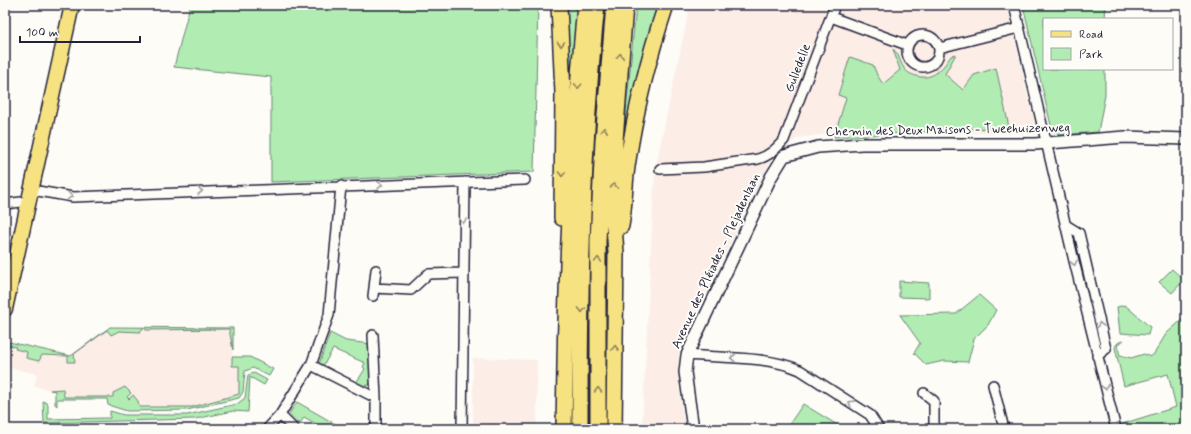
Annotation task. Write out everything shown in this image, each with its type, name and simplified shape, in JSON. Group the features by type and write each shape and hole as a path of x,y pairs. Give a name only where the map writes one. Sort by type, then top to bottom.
{"highway":[{"path":"559,5 563,93 561,281 565,322"},
{"path":"564,429 565,322 578,82 586,5"},
{"path":"580,429 583,214 588,117 597,5"},
{"path":"598,429 598,241 603,141 614,5"},
{"path":"614,429 616,253 613,213 615,141 625,5"},
{"path":"616,253 623,215 627,162 634,123 653,44 666,5"}],"main road":[{"path":"5,309 72,5"}],"street":[{"name":"Gulledelle","path":"660,169 704,167 758,159 771,153 784,140 835,5"},
{"path":"1014,5 1112,419 1116,429"},
{"path":"831,17 907,45"},
{"path":"939,48 1019,28"},
{"path":"926,34 935,40 939,48 938,56 934,62 928,66 921,67 915,65 908,59 907,45 913,38 926,34"},
{"name":"Chemin des Deux Maisons - Tweehuizenweg","path":"784,156 818,147 862,144 1046,143 1126,137 1186,139"},
{"name":"Avenue des Pléiades - Plejadenlaan","path":"693,429 685,372 687,355 771,177 784,156"},
{"path":"5,204 30,196 73,197 525,180"},
{"path":"462,429 465,182"},
{"path":"267,429 280,414 311,365 329,315 341,186"},
{"path":"376,270 373,292 412,290 428,274 463,273"},
{"path":"373,335 376,429"},
{"path":"687,355 748,359 790,365 870,415 879,429"},
{"path":"311,365 376,398"},
{"path":"993,385 1004,429"},
{"path":"924,393 934,401 934,429"},
{"path":"280,414 294,429"}],"shaded area":[{"path":"690,5 1007,5 1037,133 842,132 797,138 770,162 679,347 679,388 685,429 642,429 655,170"},
{"path":"110,327 233,328 232,366 239,366 239,394 192,407 113,407 113,397 63,397 63,389 50,390 34,386 37,374 7,367 9,361 5,360 6,354 10,355 14,343 71,356"},
{"path":"473,358 537,360 537,429 473,429"}],"green space":[{"path":"190,5 538,5 534,172 271,182 271,77 174,67"},
{"path":"564,5 578,5 567,133"},
{"path":"636,5 659,5 621,167"},
{"path":"1023,5 1106,5 1105,18 1043,18 1043,70 1105,70 1105,95 1098,132 1061,135 1052,130"},
{"path":"893,49 906,71 922,77 928,77 937,72 945,65 951,56 956,54 945,74 963,90 974,75 996,68 1009,127 834,137 846,98 838,95 850,57 873,65 883,84 900,70"},
{"path":"1172,269 1184,280 1172,293 1159,282"},
{"path":"899,281 929,283 929,298 899,297"},
{"path":"979,295 996,310 988,325 974,339 968,362 944,361 926,365 914,353 920,343 900,315 956,314"},
{"path":"1125,305 1150,327 1148,335 1120,333 1117,307"},
{"path":"1186,316 1186,427 1178,429 1122,429 1122,424 1176,407 1168,374 1124,386 1115,348 1116,345 1124,340 1117,345 1120,355 1131,358 1144,354 1150,357 1154,354 1166,334"},
{"path":"110,327 233,328 233,350 229,329 146,330 143,328 140,332 119,331 111,335 107,330 74,354 75,362 68,362 68,356 42,355 39,361 26,358 27,352 15,349 16,347 8,345 9,342 71,356"},
{"path":"330,333 346,341 371,344 372,379 369,385 363,386 356,383 365,369 363,367 365,363 333,349 323,366 319,364"},
{"path":"232,357 250,357 273,369 269,376 253,368 245,371 243,392 239,398 187,410 127,411 108,405 107,399 57,399 57,406 55,404 55,391 50,390 63,389 64,397 113,397 113,393 125,387 131,393 127,397 129,399 133,395 138,401 139,407 192,407 239,394 239,366 232,366"},
{"path":"254,373 267,380 264,385 250,377 248,412 233,411 195,419 44,423 43,401 48,404 48,419 110,418 110,411 124,415 187,415 237,404 245,398 248,375"},
{"path":"297,402 344,429 325,429 304,417 300,424 289,414"},
{"path":"803,404 844,429 797,429 790,423"}]}
